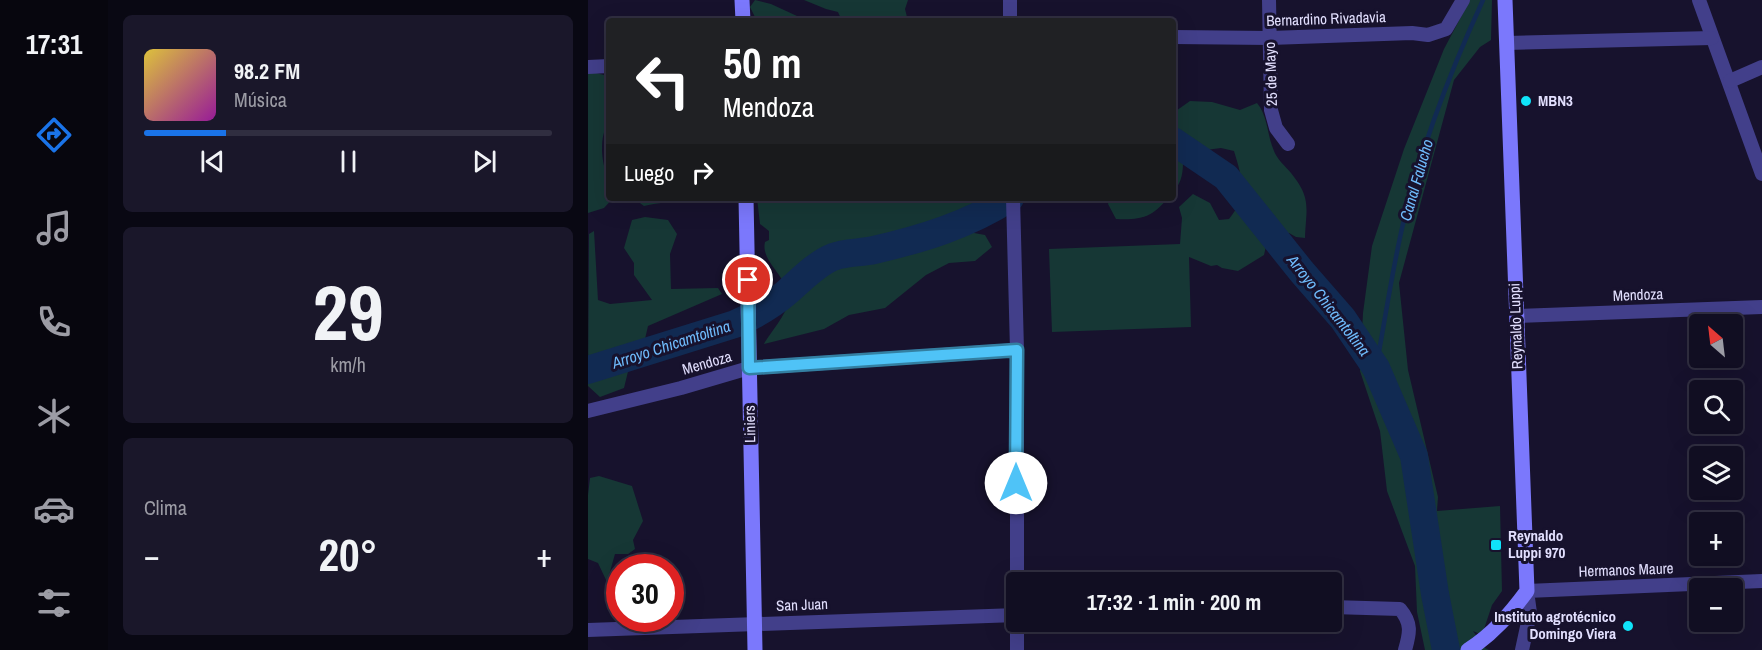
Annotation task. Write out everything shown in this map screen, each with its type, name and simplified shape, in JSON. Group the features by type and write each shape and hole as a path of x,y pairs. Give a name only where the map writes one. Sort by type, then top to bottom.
{"street":[{"path":"742,0 743,18"},
{"path":"1010,0 1010,18"},
{"name":"25 de Mayo","path":"1269,0 1271,111 1276,128 1288,144"},
{"name":"Bernardino Rivadavia","path":"1176,37 1270,38 1428,34 1446,29 1463,0"},
{"name":"Reynaldo Luppi","path":"1505,0 1527,591 1530,613 1522,650"},
{"path":"1699,0 1762,174"},
{"path":"1507,43 1712,38"},
{"path":"588,67 606,66"},
{"path":"1730,81 1762,67"},
{"name":"Liniers","path":"746,201 755,650"},
{"path":"1013,201 1017,350 1016,572"},
{"name":"Mendoza","path":"1516,316 1762,307"},
{"name":"Mendoza","path":"588,411 749,368 1017,350"},
{"name":"Hermanos Maure","path":"1527,591 1762,581"},
{"path":"1468,650 1483,640 1510,615 1527,591"},
{"path":"1342,607 1400,609 1408,618 1410,625 1405,650"},
{"name":"San Juan","path":"588,630 1006,615"},
{"path":"1016,632 1017,650"}],"green space":[{"path":"755,0 771,4 797,16 812,18 756,18 750,7"},
{"path":"804,0 908,0 905,9 908,18 841,18 838,12"},
{"path":"1470,0 1492,0 1491,40 1480,47 1454,80 1399,283 1408,370 1438,497 1437,511 1500,506 1502,591 1492,605 1482,635 1473,631 1489,650 1425,650 1417,612 1415,566 1387,491 1380,431 1360,371 1363,313 1372,246 1404,149 1444,49"},
{"path":"588,71 606,76 606,127 602,151 606,169 606,201 610,201 604,208 588,213"},
{"path":"1190,101 1212,102 1240,110 1257,103 1261,108 1275,154 1298,182 1305,197 1307,211 1305,238 1289,233 1267,242 1264,255 1238,271 1217,265 1211,266 1189,257 1191,327 1052,332 1049,249 1180,244 1182,218 1179,207 1193,194 1210,203 1219,220 1229,219 1235,211 1242,186 1234,151 1221,148 1183,153 1183,169 1176,189 1176,111"},
{"path":"637,201 679,201 655,204 644,206"},
{"path":"757,201 984,201 973,209 974,233 985,235 992,247 975,261 949,263 926,275 885,308 849,315 824,329 764,344 785,312 788,293 767,257 765,242 769,240 769,231 760,224"},
{"path":"1109,201 1165,201 1151,214 1125,219 1116,219 1108,204"},
{"path":"645,217 668,220 677,234 670,254 671,289 718,288 722,294 648,326 645,339 633,351 624,388 600,397 588,386 589,234 594,231 598,300 610,304 652,300 634,275 634,263 624,248 632,220"},
{"path":"599,476 632,486 643,521 633,540 635,549 628,554 606,554 606,580 598,563 588,559 590,478"}],"waterway":[{"name":"Canal Falucho","path":"1376,368 1399,242 1418,166 1448,82 1483,0"},
{"name":"Arroyo Chicamtoltina","path":"1176,143 1226,177 1343,319 1376,368 1414,456 1446,650"},
{"name":"Arroyo Chicamtoltina","path":"588,370 735,324 774,302 815,268 833,257 874,250 927,236 978,216 1005,201"}],"place":[{"name":"MBN3","path":"1526,101"},
{"name":"Reynaldo Luppi 970","path":"1496,545"},
{"name":"Instituto agrotécnico Domingo Viera","path":"1628,626"}],"route":[{"path":"748,280 749,368 1017,350 1016,483"}]}
